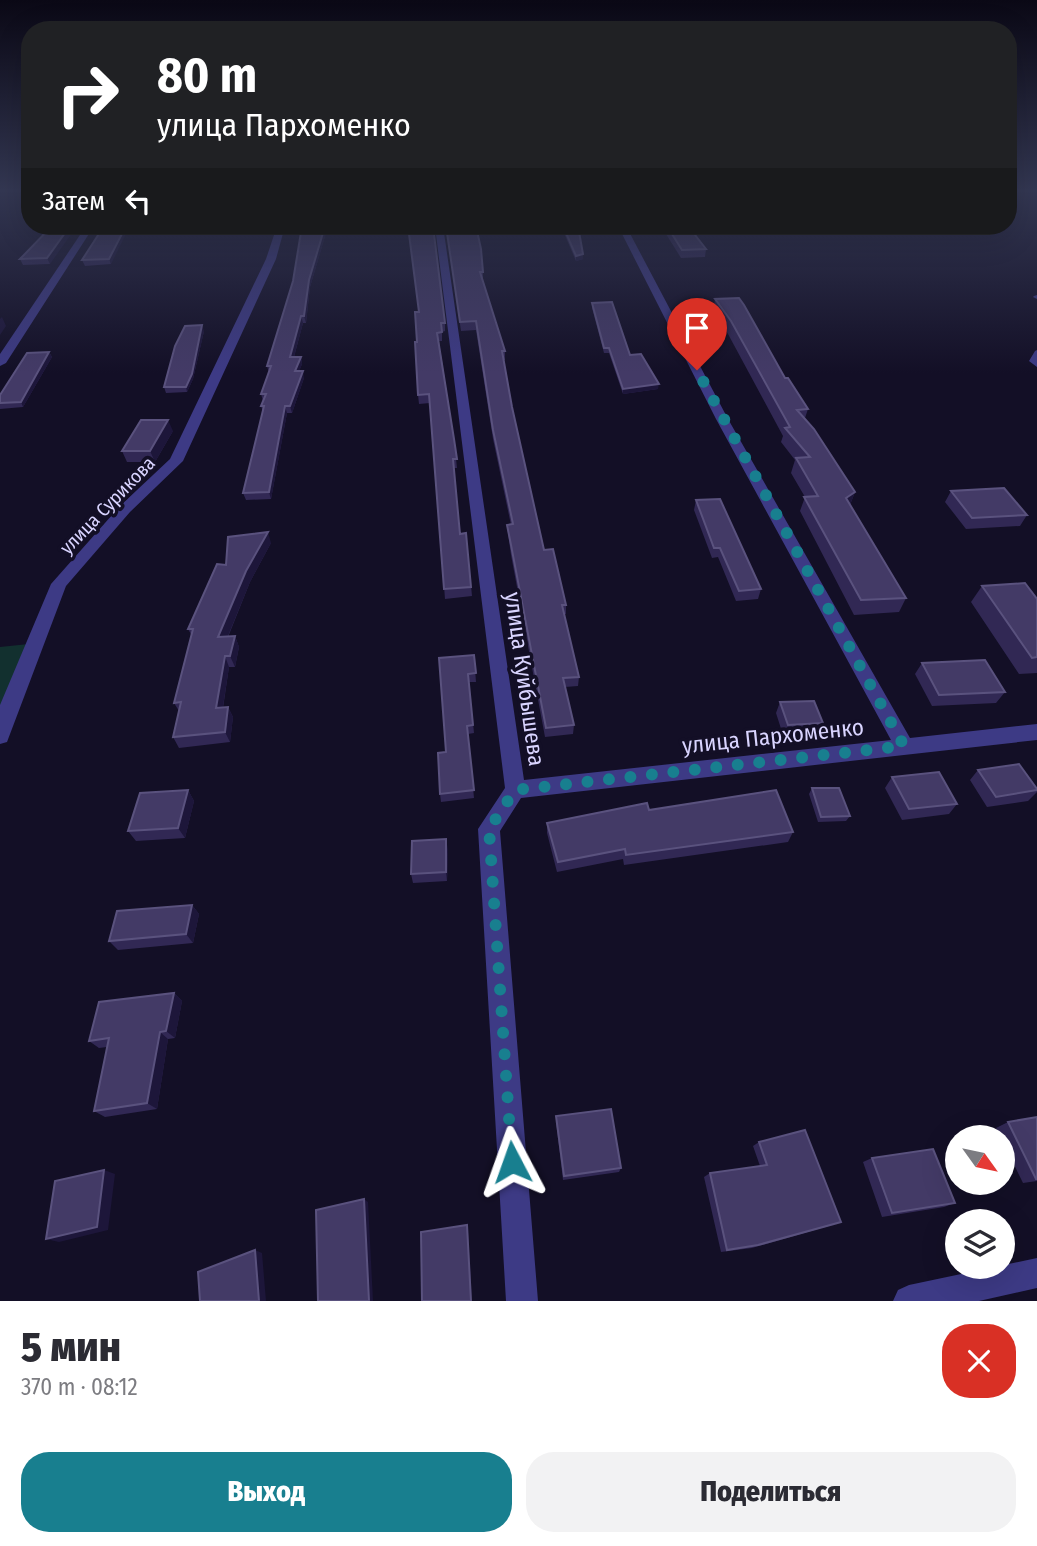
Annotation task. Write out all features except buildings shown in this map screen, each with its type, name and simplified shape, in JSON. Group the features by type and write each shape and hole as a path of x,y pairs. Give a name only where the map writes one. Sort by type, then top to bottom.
{"street":[{"path":"0,363 73,252"},
{"name":"улица Сурикова","path":"0,736 8,708 59,583 125,509 176,461 273,252"},
{"name":"улица Куйбышева","path":"442,252 515,790 489,829 522,1301"},
{"path":"635,252 722,419 904,746"},
{"name":"улица Пархоменко","path":"515,790 1037,732"},
{"path":"909,1301 1037,1273"}],"lane":[{"path":"1037,352 1032,361 1037,365"}],"green space":[{"path":"29,644 0,720 0,647"}],"route":[{"path":"512,1162 489,829 515,790 904,746 697,370"}]}
